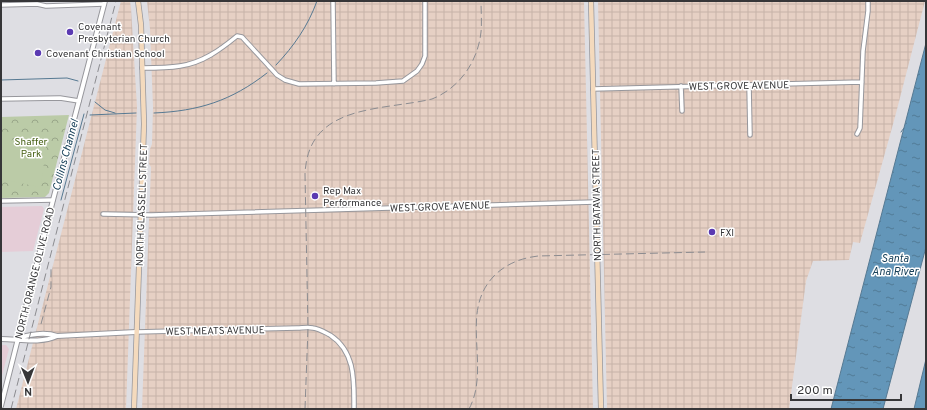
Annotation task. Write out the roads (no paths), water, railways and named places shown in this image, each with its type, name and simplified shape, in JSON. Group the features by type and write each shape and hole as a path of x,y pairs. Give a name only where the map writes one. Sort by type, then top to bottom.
{"main road":[{"name":"NORTH GLASSELL STREET","path":"134,409 144,124 141,25 138,1"},
{"name":"NORTH BATAVIA STREET","path":"591,1 601,409"}],"street":[{"path":"333,1 334,84"},
{"path":"142,68 181,66 203,60 239,36 242,37 277,76 298,84 376,83 403,81 417,71 426,56 424,1"},
{"path":"857,134 860,128 863,51 868,1"},
{"path":"1,5 37,3 46,6 105,3"},
{"name":"NORTH ORANGE OLIVE ROAD","path":"1,406 105,3"},
{"name":"WEST GROVE AVENUE","path":"593,88 862,82"},
{"path":"749,85 750,135"},
{"path":"681,86 682,111"},
{"path":"1,99 60,98 79,102"},
{"path":"1,201 53,200"},
{"name":"WEST GROVE AVENUE","path":"103,214 141,215 595,202"},
{"name":"WEST MEATS AVENUE","path":"136,332 295,328 312,328 321,330 337,340 349,357 353,370 354,409"},
{"path":"1,340 18,339 25,335 52,334 57,336 136,332"}],"water":[{"name":"Santa Ana River","path":"926,43 926,247 883,409 831,409"},
{"path":"926,359 926,409 914,409"}],"waterway":[{"name":"Collins Channel","path":"276,65 300,35 317,1"},
{"name":"Collins Channel","path":"154,113 186,110 214,103 240,91 267,73"},
{"path":"1,80 67,78 78,81"},
{"path":"95,102 105,110 115,113"},
{"name":"Collins Channel","path":"90,115 136,113"},
{"name":"Collins Channel","path":"61,200 84,114"},
{"path":"901,132 904,128"}],"railway":[{"path":"11,409 116,1"},
{"path":"305,409 308,328 305,174 309,151 319,134 333,122 351,114 371,109 432,99 451,88 466,72 476,53 481,32 481,1"},
{"path":"469,409 475,392 477,375 476,322 479,305 485,289 496,274 505,267 526,258 538,256 705,252"},
{"path":"41,324 51,287 51,266"}],"place":[{"name":"Covenant Presbyterian Church","path":"70,32"},
{"name":"Covenant Christian School","path":"38,53"},
{"name":"Rep Max Performance","path":"315,196"},
{"name":"FXI","path":"712,232"}],"park label":[{"name":"Shaffer Park","path":"31,146"}]}
